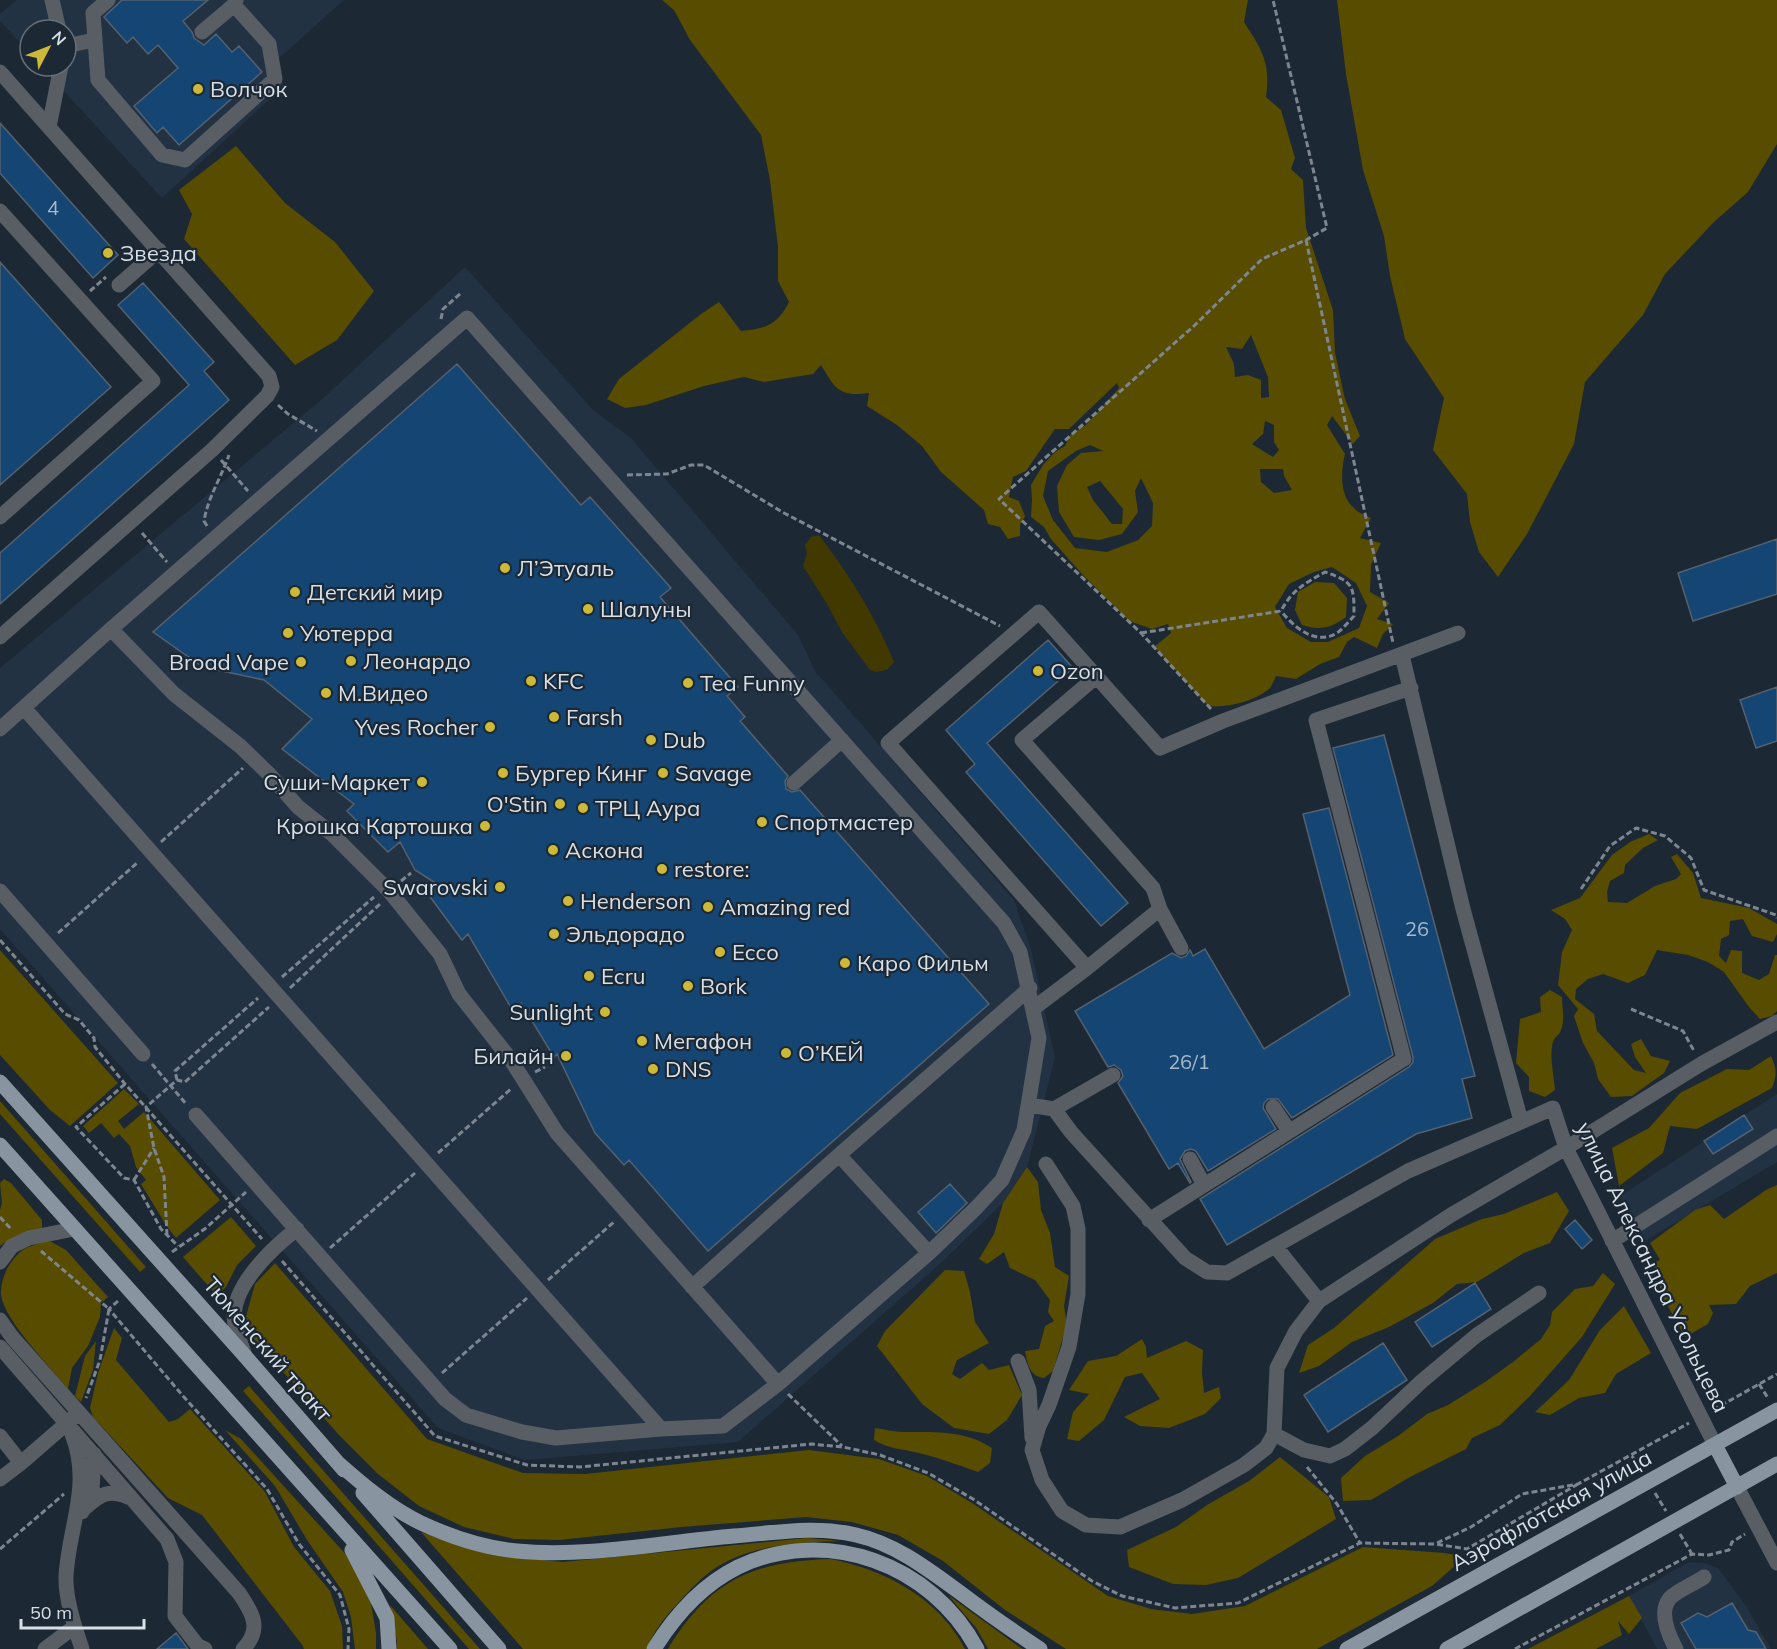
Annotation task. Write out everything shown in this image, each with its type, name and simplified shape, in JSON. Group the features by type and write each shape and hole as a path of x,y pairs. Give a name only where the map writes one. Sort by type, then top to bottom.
{"main road":[{"name":"Тюменский тракт","path":"0,1082 245,1356 499,1649"},
{"path":"0,1145 450,1649"},
{"name":"Аэрофлотская улица","path":"1347,1649 1777,1410"},
{"path":"1715,1445 1737,1487"},
{"path":"337,1462 374,1494 420,1522 475,1543 516,1551 575,1551 793,1530 831,1530 858,1535 886,1545 912,1559 1040,1649"},
{"path":"1447,1649 1777,1464"},
{"path":"341,1529 387,1618 389,1649"},
{"path":"654,1649 673,1620 685,1607 702,1591 726,1574 752,1562 801,1550 852,1554 881,1561 912,1578 943,1603 957,1618 977,1649"}],"street":[{"path":"52,0 56,18"},
{"path":"108,0 93,13 98,80 162,155 185,160 274,79 269,44 235,2 202,32"},
{"path":"78,43 94,40"},
{"path":"0,72 269,376 272,387 267,396 212,450 0,637"},
{"path":"49,127 58,78"},
{"path":"0,211 153,381 0,518"},
{"path":"119,285 159,250"},
{"path":"0,729 111,629 468,318 1004,923 1020,952 1030,988 1039,1038 1024,1130 1002,1180 929,1253 778,1384 723,1426 556,1438 522,1432 466,1415 445,1399 196,1115"},
{"path":"1087,968 888,743 1039,612 1160,748 1223,721 1458,633"},
{"path":"111,629 174,694 240,746 298,807 331,833 390,892 440,954 459,994 511,1060 557,1133 778,1384"},
{"path":"1054,1109 1071,1132 1185,1258 1208,1272 1227,1273 1408,1171 1521,1121 1463,909 1411,688 1399,656"},
{"path":"1097,676 1022,740 1153,888 1160,909 1181,948"},
{"path":"1149,1220 1404,1059 1316,720 1411,688"},
{"path":"24,708 661,1429"},
{"path":"794,783 842,740"},
{"path":"0,891 143,1054"},
{"path":"1034,1008 1160,909"},
{"path":"692,1287 1030,988"},
{"path":"1018,1361 1029,1390 1032,1450 1042,1480 1062,1511 1086,1525 1120,1527 1182,1500 1244,1465 1266,1448 1275,1434 1277,1368 1296,1331 1319,1301 1451,1215 1566,1148 1701,1064 1777,1022"},
{"path":"1029,1105 1054,1109 1113,1075"},
{"path":"1273,1107 1289,1131"},
{"name":"улица Александра Усольцева","path":"1521,1121 1553,1107 1566,1148 1715,1445"},
{"path":"1612,1241 1777,1136"},
{"path":"839,1155 929,1253"},
{"path":"1190,1159 1204,1185"},
{"path":"1032,1450 1068,1347 1078,1294 1078,1229 1073,1206 1046,1164"},
{"path":"0,1262 12,1246 24,1240 74,1229"},
{"path":"245,1356 234,1323 237,1302 248,1279 271,1249 297,1229"},
{"path":"1276,1247 1319,1301"},
{"path":"1275,1434 1304,1450 1330,1456 1345,1449 1477,1335 1539,1293"},
{"path":"0,1320 73,1418 94,1457 167,1539 176,1562 175,1616 198,1646 205,1649"},
{"path":"0,1347 73,1418 239,1593 254,1615 253,1635 245,1649"},
{"path":"0,1479 73,1418"},
{"path":"73,1418 81,1474 79,1503 69,1545 66,1580 74,1627 82,1649"},
{"path":"0,1436 21,1463"},
{"path":"69,1545 92,1491 94,1457"},
{"path":"1737,1487 1758,1526 1773,1544 1777,1563"},
{"path":"83,1509 100,1496 116,1491 128,1497"},
{"path":"1676,1649 1670,1638 1664,1614 1669,1599 1704,1577"},
{"path":"45,1649 74,1627"}],"path":[{"path":"1223,721 1141,633 999,499 1195,325 1262,259 1327,228 1273,0"},
{"path":"1306,240 1399,656"},
{"path":"99,284 104,279"},
{"path":"267,396 288,414 317,431"},
{"path":"215,538 204,521 214,487 226,465 232,447"},
{"path":"220,460 257,502"},
{"path":"607,475 667,474 691,465 704,465 784,513 1014,634"},
{"path":"140,531 176,572"},
{"path":"1324,572 1345,579 1354,594 1354,616 1337,633 1317,638 1293,626 1281,611 1289,596 1303,584 1324,572"},
{"path":"1141,633 1281,611"},
{"path":"1581,889 1610,846 1636,828 1665,836 1691,858 1704,890 1777,918"},
{"path":"1631,1009 1683,1032 1701,1064"},
{"path":"143,1054 196,1115"},
{"path":"167,1235 164,1177 154,1148 146,1107 177,1080"},
{"path":"125,1084 76,1127 124,1178 134,1180 161,1229 178,1246"},
{"path":"134,1180 154,1148"},
{"path":"0,1218 24,1240 47,1255 109,1310 100,1360 73,1418"},
{"path":"1435,1544 1471,1527 1522,1494 1578,1484 1777,1374"},
{"path":"778,1384 843,1447"},
{"path":"1632,1456 1692,1554"},
{"path":"1304,1464 1337,1504 1360,1543"},
{"path":"0,1549 68,1491"},
{"path":"1515,1649 1692,1554 1709,1555 1729,1550 1732,1542 1758,1526"}],"shaded area":[{"path":"17,0 344,0 276,61 284,86 162,198 52,78 78,78 78,18 18,18 18,40 0,21 0,14"},
{"path":"662,0 1248,0 1244,22 1264,57 1267,75 1266,97 1281,110 1295,158 1291,169 1303,180 1306,228 1333,310 1335,353 1345,399 1360,436 1353,444 1332,416 1327,425 1345,454 1342,482 1346,497 1356,510 1371,518 1360,538 1381,543 1371,565 1370,592 1389,603 1377,619 1393,624 1383,634 1377,648 1354,637 1347,642 1339,657 1320,664 1296,679 1276,676 1269,689 1248,701 1231,705 1208,706 1154,647 1171,633 1168,624 1152,629 1129,621 1081,573 1051,539 1044,527 1031,517 1031,485 1043,465 1055,452 1065,446 1071,434 1086,425 1119,388 1117,383 1069,429 1055,429 1026,471 1013,477 1009,497 1019,501 1025,516 1020,525 1020,536 1008,539 1000,527 988,524 984,510 941,472 922,446 897,425 867,406 869,393 851,394 839,390 821,365 813,374 764,382 744,377 704,386 646,405 625,408 607,399 619,379 719,302 741,331 758,329 770,324 780,316 789,302 778,281 778,247 770,180 761,135 690,40 674,10","holes":["1251,335 1268,377 1269,397 1261,398 1261,380 1248,375 1235,377 1234,364 1226,347 1242,349","1265,421 1274,425 1274,442 1279,450 1273,457 1252,444 1263,434","1090,445 1103,451 1081,453 1067,465 1057,486 1059,512 1074,537 1099,540 1122,534 1138,512 1135,491 1141,478 1153,503 1152,526 1138,540 1107,552 1075,548 1053,520 1043,496 1048,471 1076,451","1260,469 1283,469 1284,476 1292,490 1274,493 1261,482","1100,481 1123,509 1122,524 1112,524 1093,500 1087,487","1332,567 1356,583 1367,606 1359,628 1328,642 1311,642 1287,628 1275,607 1289,584 1314,572"]},
{"path":"1337,0 1777,0 1777,144 1748,192 1714,222 1665,274 1643,315 1585,382 1574,444 1527,534 1498,577 1479,552 1470,522 1467,494 1433,450 1444,398 1405,339 1390,276 1384,236 1363,170 1346,74"},
{"path":"236,146 285,203 335,242 374,291 337,340 295,365 184,239 192,214 179,190"},
{"path":"465,267 593,410 631,438 798,635 815,671 1014,900 1031,949 1055,1058 1027,1167 1003,1203 942,1262 738,1442 525,1460 438,1428 0,929 0,668 320,401"},
{"path":"819,535 851,580 879,629 894,662 887,670 876,672 870,670 842,632 803,566 807,554 805,545 811,537"},
{"path":"1315,582 1334,583 1347,598 1346,617 1325,627 1314,628 1302,625 1295,610 1298,592"},
{"path":"1649,834 1658,840 1643,848 1625,865 1624,873 1610,881 1607,892 1608,902 1627,903 1655,886 1676,879 1681,874 1671,857 1677,854 1693,873 1701,898 1749,908 1777,924 1777,934 1773,942 1752,936 1743,919 1730,921 1729,935 1721,939 1719,956 1726,963 1731,950 1742,951 1742,973 1759,980 1769,974 1775,955 1777,955 1777,1011 1772,1016 1760,1019 1724,972 1708,962 1688,955 1657,950 1645,975 1628,983 1603,974 1588,979 1576,989 1575,999 1594,1014 1597,1031 1634,1070 1646,1073 1635,1057 1631,1044 1641,1039 1651,1056 1670,1061 1664,1073 1632,1096 1611,1097 1598,1079 1594,1063 1583,1043 1574,1016 1578,1009 1558,985 1562,952 1572,930 1565,919 1551,910 1580,898 1612,855 1630,842"},
{"path":"0,950 118,1083 70,1126 50,1110 0,1055"},
{"path":"1550,990 1562,997 1563,1018 1562,1027 1552,1047 1555,1090 1545,1097 1529,1091 1529,1077 1516,1063 1520,1019 1541,1012 1540,997"},
{"path":"1771,1056 1776,1072 1772,1088 1697,1129 1670,1126 1663,1153 1619,1186 1612,1148 1649,1128 1680,1093 1727,1069 1749,1070"},
{"path":"124,1089 139,1104 118,1121 124,1129 144,1112 220,1200 176,1238 141,1184 146,1180 136,1167 130,1146 119,1134 114,1138 101,1123 89,1133 83,1126"},
{"path":"1777,1094 1777,1162 1645,1241 1620,1196"},
{"path":"0,1101 146,1267 140,1272 0,1114"},
{"path":"1027,1167 1038,1182 1041,1210 1050,1233 1055,1267 1069,1276 1064,1306 1067,1324 1053,1371 1044,1378 1032,1372 1025,1351 1039,1349 1045,1326 1054,1321 1048,1312 1050,1300 1035,1280 1010,1268 1004,1252 987,1264 979,1259 994,1234 1003,1203"},
{"path":"4,1179 11,1183 42,1220 42,1229 10,1239 0,1246 2,1203 0,1183"},
{"path":"1777,1185 1777,1273 1750,1286 1736,1304 1709,1305 1713,1313 1708,1324 1685,1337 1660,1292 1660,1279 1652,1263 1660,1260 1650,1243 1695,1210 1710,1205 1724,1219"},
{"path":"1557,1192 1569,1211 1550,1243 1524,1253 1477,1282 1457,1284 1433,1303 1389,1327 1352,1342 1319,1366 1299,1373 1308,1345 1334,1328 1435,1239"},
{"path":"231,1217 256,1246 237,1265 226,1287 217,1296 183,1257"},
{"path":"48,1240 66,1250 108,1297 101,1303 100,1317 88,1346 72,1368 68,1389 19,1330 10,1317 1,1295 2,1281 11,1262 26,1248"},
{"path":"275,1263 427,1439 523,1473 585,1474 809,1450 879,1459 927,1476 972,1503 1108,1596 1151,1609 1192,1614 1245,1606 1363,1547 1445,1553 1465,1557 1432,1586 1317,1649 1066,1649 1005,1610 943,1561 898,1535 852,1522 806,1517 559,1540 514,1539 464,1527 419,1506 378,1474 339,1435 254,1339 245,1320 255,1284"},
{"path":"945,1270 964,1271 975,1322 989,1343 957,1360 952,1374 960,1379 982,1363 989,1370 1009,1365 1022,1395 1007,1420 989,1434 954,1428 922,1404 877,1346 885,1331"},
{"path":"1603,1273 1615,1284 1582,1337 1529,1397 1500,1425 1472,1438 1466,1449 1410,1477 1371,1500 1343,1501 1341,1478 1365,1456 1398,1436 1427,1414 1448,1405 1513,1362 1541,1339 1550,1325 1552,1312 1575,1289 1593,1286"},
{"path":"1624,1306 1651,1353 1616,1374 1605,1393 1579,1398 1550,1415 1535,1412 1569,1380 1600,1330"},
{"path":"114,1328 122,1338 116,1360 169,1422 178,1419 190,1409 265,1492 294,1547 330,1591 342,1626 343,1649 304,1649 202,1515 168,1498 93,1417 90,1408 98,1373"},
{"path":"1142,1339 1146,1347 1147,1358 1186,1341 1203,1350 1204,1393 1219,1387 1221,1398 1205,1414 1169,1428 1140,1426 1124,1417 1160,1399 1142,1373 1125,1377 1104,1420 1079,1441 1067,1439 1073,1412 1089,1394 1069,1390 1088,1361 1116,1356"},
{"path":"96,1341 93,1370 81,1402 75,1396 85,1356"},
{"path":"249,1386 480,1649 469,1649 243,1391"},
{"path":"875,1428 900,1432 949,1433 971,1438 992,1448 990,1463 978,1472 926,1455 890,1447 874,1440"},
{"path":"225,1430 241,1439 350,1559 371,1603 376,1649 355,1649 351,1617 343,1592 307,1540 275,1486"},
{"path":"1280,1457 1329,1497 1336,1519 1238,1578 1206,1585 1173,1584 1129,1567 1127,1550 1176,1527 1207,1505 1249,1481"},
{"path":"421,1532 469,1549 498,1556 563,1562 807,1538 840,1541 807,1542 756,1550 725,1562 702,1578 673,1608 656,1631 647,1649 523,1649"},
{"path":"831,1559 871,1571 908,1589 941,1615 965,1649 668,1649 700,1607 717,1591 736,1579 778,1564"},
{"path":"1689,1562 1705,1563 1718,1568 1746,1606 1771,1649 1657,1649 1629,1596"},
{"path":"948,1595 1023,1649 988,1649 977,1629"},
{"path":"1629,1596 1642,1618 1629,1634 1618,1621 1622,1635 1596,1649 1528,1649"},
{"path":"390,1605 428,1649 396,1649 397,1642"}],"building":[{"name":"Волчок","path":"122,0 208,0 183,21 194,38 204,45 216,34 232,52 239,46 262,72 179,145 163,127 157,133 134,106 178,68 158,45 148,54 133,37 127,43 104,17"},
{"path":"0,123 118,255 93,278 0,173"},
{"path":"0,262 111,387 0,485"},
{"path":"143,283 214,362 204,371 229,400 0,604 0,553 189,385 118,305"},
{"name":"ТРЦ Аура","path":"457,364 581,505 590,497 671,588 660,597 738,687 727,696 745,717 740,721 788,776 785,781 786,789 792,792 800,790 989,1004 708,1251 629,1160 624,1165 595,1133 557,1054 554,1057 521,1003 513,1011 468,934 462,940 428,894 437,884 415,870 400,842 388,852 347,811 354,804 282,749 312,719 264,680 203,667 153,632"},
{"path":"1777,539 1777,594 1693,621 1678,573"},
{"path":"1048,640 1073,668 987,743 1128,903 1101,926 966,772 975,764 946,730"},
{"path":"1777,687 1777,741 1756,748 1740,700"},
{"path":"1384,735 1475,1076 1462,1079 1472,1118 1416,1134 1227,1245 1200,1199 1409,1067 1413,1062 1333,748"},
{"path":"1329,808 1393,1055 1292,1118 1278,1099 1268,1099 1263,1108 1276,1129 1208,1171 1196,1151 1191,1149 1185,1151 1180,1159 1190,1183 1178,1163 1169,1169 1118,1083 1123,1076 1121,1070 1114,1065 1108,1067 1075,1011 1172,953 1181,958 1186,956 1190,950 1193,956 1205,949 1264,1049 1350,995 1303,814"},
{"path":"1744,1115 1753,1129 1713,1154 1704,1141"},
{"path":"950,1184 967,1203 936,1233 918,1212"},
{"path":"1575,1220 1592,1240 1582,1249 1565,1229"},
{"path":"1475,1283 1491,1309 1432,1347 1415,1322"},
{"path":"1383,1343 1407,1380 1328,1432 1304,1395"},
{"path":"1732,1603 1748,1630 1756,1632 1766,1649 1696,1649 1681,1623 1698,1613 1707,1617"},
{"path":"176,1633 188,1649 157,1649"}],"place":[{"name":"Волчок","path":"198,89"},
{"name":"Звезда","path":"108,253"},
{"name":"Л’Этуаль","path":"505,568"},
{"name":"Детский мир","path":"295,592"},
{"name":"Шалуны","path":"588,609"},
{"name":"Уютерра","path":"288,633"},
{"name":"Леонардо","path":"351,661"},
{"name":"Broad Vape","path":"301,662"},
{"name":"Ozon","path":"1038,671"},
{"name":"KFC","path":"531,681"},
{"name":"Tea Funny","path":"688,683"},
{"name":"М.Видео","path":"326,693"},
{"name":"Farsh","path":"554,717"},
{"name":"Yves Rocher","path":"490,727"},
{"name":"Dub","path":"651,740"},
{"name":"Бургер Кинг","path":"503,773"},
{"name":"Savage","path":"663,773"},
{"name":"Суши-Маркет","path":"422,782"},
{"name":"O'Stin","path":"560,804"},
{"name":"ТРЦ Аура","path":"583,808"},
{"name":"Спортмастер","path":"762,822"},
{"name":"Крошка Картошка","path":"485,826"},
{"name":"Аскона","path":"553,850"},
{"name":"restore:","path":"662,869"},
{"name":"Swarovski","path":"500,887"},
{"name":"Henderson","path":"568,901"},
{"name":"Amazing red","path":"708,907"},
{"name":"Эльдорадо","path":"554,934"},
{"name":"Ecco","path":"720,952"},
{"name":"Каро Фильм","path":"845,963"},
{"name":"Ecru","path":"589,976"},
{"name":"Bork","path":"688,986"},
{"name":"Sunlight","path":"605,1012"},
{"name":"Мегафон","path":"642,1041"},
{"name":"О’КЕЙ","path":"786,1053"},
{"name":"Билайн","path":"566,1056"},
{"name":"DNS","path":"653,1069"}]}
